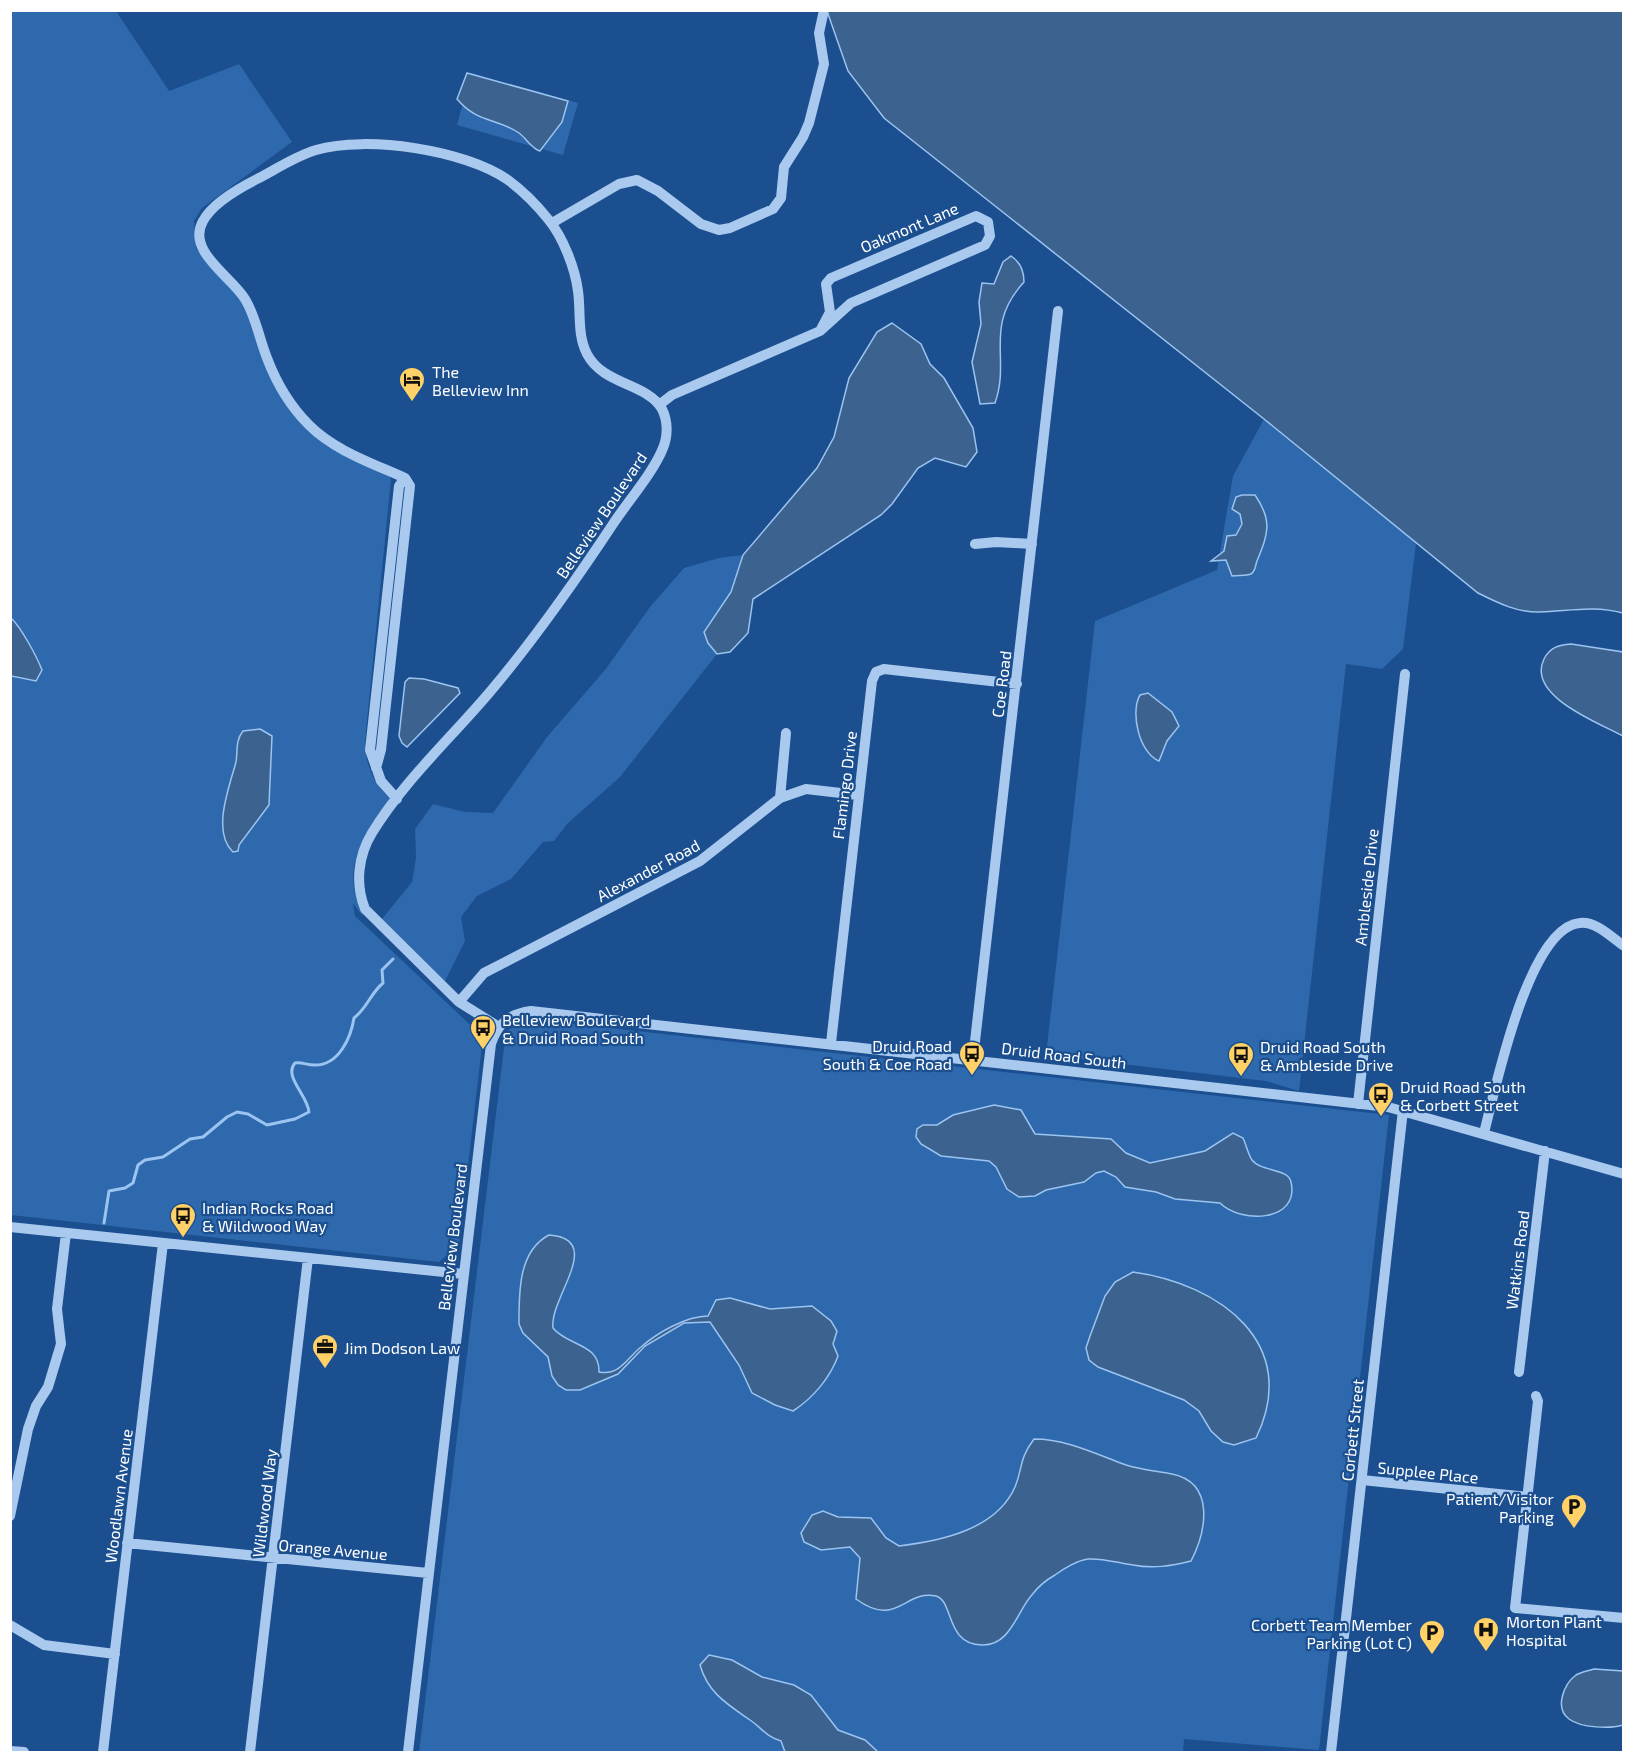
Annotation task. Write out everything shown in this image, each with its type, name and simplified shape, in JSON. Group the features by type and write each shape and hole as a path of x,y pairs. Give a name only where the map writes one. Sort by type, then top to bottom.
{"street":[{"path":"552,223 628,181 637,180 658,191 701,224 719,230 730,228 773,209 781,198 784,167 809,123 824,64 819,33 823,13"},
{"path":"397,799 381,781 369,750 397,497 399,486 405,478 328,440 297,412 281,388 267,358 255,316 243,296 200,245 199,234 202,222 229,196 302,155 339,146 419,149 460,158 507,179 530,198 552,223 569,259 578,288 580,329 586,352 596,367 611,378 649,396 659,405"},
{"name":"Oakmont Lane","path":"659,405 672,395 820,331 851,303 985,245 990,236 988,222 976,216 838,274 826,284 830,312 820,331"},
{"path":"828,295 839,303 851,303"},
{"name":"Coe Road","path":"972,1059 1017,684 1058,311"},
{"name":"Belleview Boulevard","path":"408,1752 491,1044 499,1027 459,1002 365,909 360,896 360,860 371,835 397,799 530,645 662,450 666,421 659,405"},
{"path":"975,544 996,542 1032,544"},
{"name":"Flamingo Drive","path":"831,1043 858,795 872,681 876,672 884,669 1017,684"},
{"name":"Ambleside Drive","path":"1358,1104 1405,674"},
{"path":"780,798 786,733"},
{"name":"Alexander Road","path":"459,1002 484,973 700,861 780,798 806,789 858,795"},
{"path":"1484,1133 1521,997 1546,951 1566,928 1577,923 1588,923 1599,928 1623,946"},
{"name":"Druid Road South","path":"499,1027 514,1013 531,1011 1358,1104 1403,1110 1623,1174"},
{"name":"Corbett Street","path":"1331,1752 1403,1110"},
{"name":"Watkins Road","path":"1519,1372 1545,1151"},
{"path":"10,1227 463,1274"},
{"path":"10,1516 28,1429 36,1406 48,1387 61,1344 57,1309 66,1233"},
{"name":"Woodlawn Avenue","path":"103,1752 163,1243"},
{"name":"Wildwood Way","path":"250,1752 308,1258"},
{"path":"1536,1396 1538,1401 1515,1608 1623,1618"},
{"name":"Supplee Place","path":"1362,1480 1527,1497"},
{"name":"Orange Avenue","path":"127,1543 428,1573"},
{"path":"10,1625 45,1645 115,1654"},
{"path":"10,1751 24,1752"}],"shaded area":[{"path":"11,11 116,11 169,91 239,64 292,142 202,208 194,221 196,248 241,299 298,420 386,472 391,479 365,741 371,772 390,799 371,827 357,855 354,884 356,900 363,917 353,903 355,916 483,1037 459,1244 439,1262 11,1215"},
{"path":"827,11 1623,11 1623,613 1592,609 1524,611 1501,604 1478,593 1264,419 884,118 848,71"},
{"path":"467,73 568,101 562,122 540,151 537,150 519,133 472,112 457,99"},
{"path":"471,73 578,103 563,155 457,125"},
{"path":"1011,256 1021,268 1024,282 1004,314 1000,342 1001,371 995,403 980,404 972,362 981,324 979,302 982,283 994,284 1003,262"},
{"path":"892,323 921,344 930,364 944,378 973,428 977,452 966,467 935,458 918,468 892,504 881,515 753,599 748,633 730,652 717,654 708,643 704,632 731,592 743,555 817,468 834,437 849,378 877,332"},
{"path":"1264,419 1416,543 1403,649 1382,669 1346,664 1299,1091 1266,1081 1046,1055 1095,621 1217,570 1233,476"},
{"path":"1255,495 1264,512 1267,528 1254,571 1249,575 1232,576 1226,560 1211,561 1224,551 1227,536 1236,535 1242,524 1240,514 1232,509 1236,497"},
{"path":"743,555 731,592 704,632 708,643 717,654 620,777 567,824 554,841 543,842 511,879 477,896 461,917 465,941 445,981 382,919 412,882 416,858 415,829 433,804 465,812 493,813 547,737 605,670 650,607 684,568 719,558"},
{"path":"11,618 28,642 42,670 36,681 11,676"},
{"path":"1571,644 1623,652 1623,736 1568,707 1545,685 1541,672 1546,655 1555,647"},
{"path":"409,678 424,679 458,688 460,693 407,747 399,736 405,682"},
{"path":"1148,693 1172,712 1179,726 1167,741 1159,761 1146,750 1136,721 1137,702 1140,695"},
{"path":"260,729 272,736 269,805 239,845 238,851 233,852 223,833 223,821 238,742 243,731"},
{"path":"529,1019 1389,1115 1319,1750 1184,1739 1183,1752 419,1752 506,1031"},
{"path":"994,1105 1021,1110 1035,1134 1111,1139 1126,1153 1150,1163 1205,1151 1233,1133 1243,1138 1256,1164 1285,1174 1289,1178 1291,1195 1287,1205 1278,1212 1254,1216 1229,1210 1220,1203 1175,1199 1156,1192 1125,1187 1116,1177 1104,1171 1096,1173 1084,1182 1046,1190 1035,1196 1019,1197 1007,1189 996,1167 989,1161 941,1156 921,1144 916,1137 917,1129 923,1125 937,1125 953,1115"},
{"path":"549,1235 565,1239 573,1247 574,1258 554,1316 553,1328 559,1334 589,1350 598,1363 599,1372 606,1373 618,1369 655,1336 681,1322 708,1316 716,1300 730,1298 770,1309 812,1306 831,1321 837,1331 833,1344 838,1356 835,1364 820,1387 793,1411 752,1393 739,1365 710,1322 684,1323 645,1346 618,1374 580,1390 566,1390 558,1385 552,1376 548,1357 523,1333 519,1324 520,1286 526,1262 531,1251"},
{"path":"1133,1272 1165,1279 1195,1290 1222,1305 1244,1324 1260,1347 1268,1374 1267,1404 1256,1438 1234,1445 1223,1442 1211,1431 1199,1411 1184,1400 1098,1367 1089,1360 1086,1348 1105,1296 1115,1282"},
{"path":"1034,1439 1069,1444 1126,1465 1186,1479 1196,1487 1204,1510 1201,1536 1191,1561 1155,1567 1099,1559 1080,1561 1062,1570 1039,1587 1026,1603 1012,1627 999,1640 992,1644 982,1645 970,1643 962,1638 946,1606 936,1596 925,1595 900,1606 881,1610 856,1599 860,1558 850,1547 821,1550 804,1542 801,1533 812,1515 823,1511 838,1517 871,1518 886,1538 899,1546 932,1541 965,1531 995,1514 1006,1502 1015,1487 1026,1452"},
{"path":"709,1655 732,1660 762,1677 794,1685 811,1695 838,1730 865,1740 878,1752 785,1752 781,1741 767,1734 726,1703 713,1690 700,1665"},
{"path":"1594,1669 1623,1671 1623,1725 1588,1726 1569,1719 1562,1709 1562,1696 1572,1679 1582,1672"}],"waterway":[{"path":"104,1223 109,1191 125,1188 133,1183 138,1165 145,1160 163,1157 190,1139 203,1137 227,1117 237,1112 248,1114 267,1125 295,1119 309,1112 305,1099 294,1080 292,1068 295,1063 323,1064 337,1056 347,1041 354,1018 383,983 382,970 393,959"}],"place":[{"name":"The Belleview Inn","path":"412,403"},
{"name":"Belleview Boulevard & Druid Road South","path":"483,1051"},
{"name":"Druid Road South & Coe Road","path":"972,1077"},
{"name":"Druid Road South & Ambleside Drive","path":"1241,1078"},
{"name":"Druid Road South & Corbett Street","path":"1381,1118"},
{"name":"Indian Rocks Road & Wildwood Way","path":"183,1239"},
{"name":"Jim Dodson Law","path":"325,1370"},
{"name":"Patient/Visitor Parking","path":"1574,1530"},
{"name":"Morton Plant Hospital","path":"1486,1653"},
{"name":"Corbett Team Member Parking (Lot C)","path":"1432,1656"}]}
